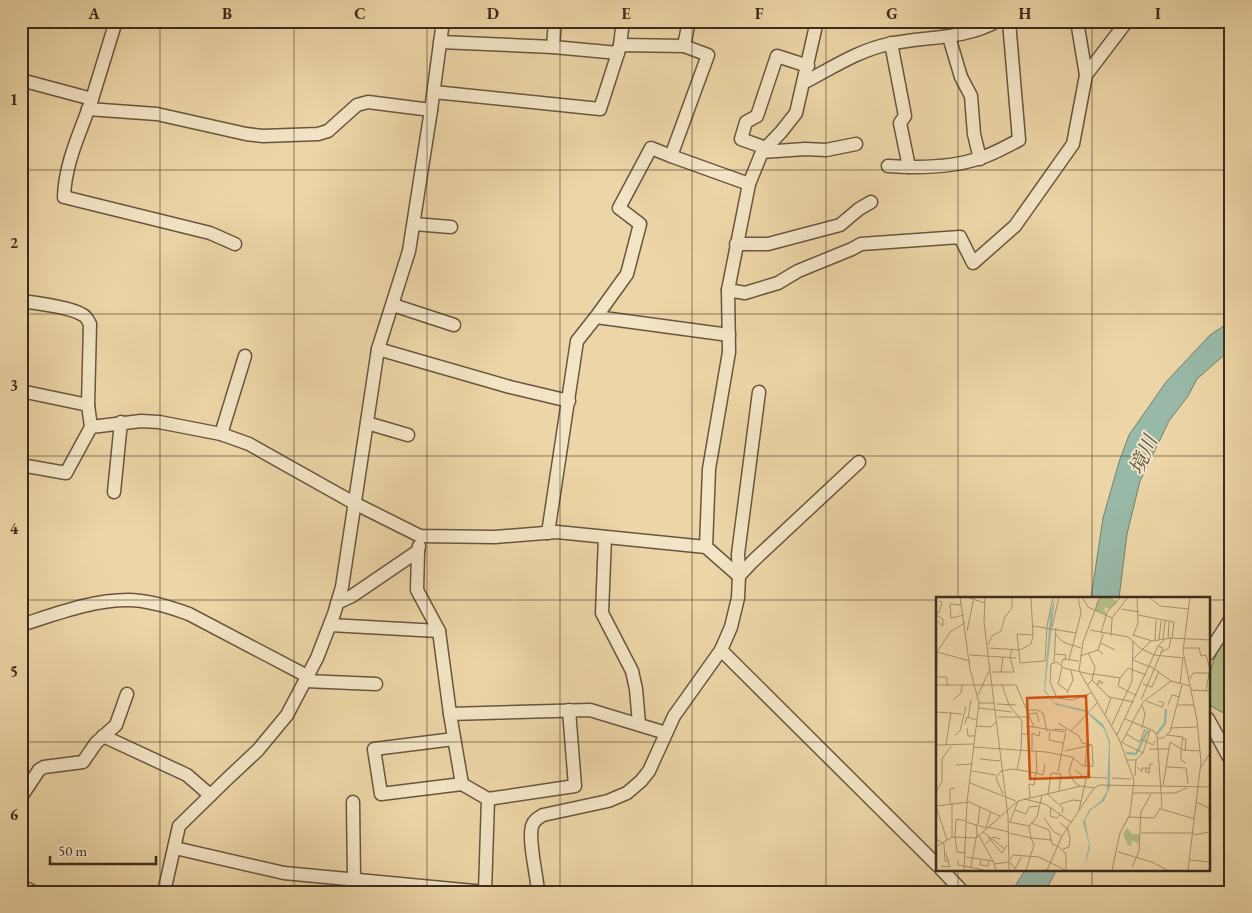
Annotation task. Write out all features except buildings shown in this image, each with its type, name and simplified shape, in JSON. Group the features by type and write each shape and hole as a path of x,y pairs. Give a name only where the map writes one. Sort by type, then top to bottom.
{"street":[{"path":"116,21 90,104 69,160 64,185 64,197 210,232 235,244"},
{"path":"164,892 179,826 258,750 286,715 317,658 330,625 342,587 378,349 409,251 443,21"},
{"path":"553,47 555,21"},
{"path":"434,92 600,109 619,49 622,21"},
{"path":"684,46 689,21"},
{"path":"706,547 709,469 729,352 728,290 736,244 749,184 764,150 796,113 805,82 817,21"},
{"path":"805,82 871,48 891,43 949,37 968,26 998,21"},
{"path":"888,166 944,166 980,158 1020,140 1009,21"},
{"path":"728,290 745,293 778,283 798,271 860,244 960,237 973,263 1015,226 1073,144 1086,75 1077,21"},
{"path":"1086,75 1127,21"},
{"path":"949,37 961,77 971,96 974,134 980,158"},
{"path":"440,42 619,49 684,46 708,55 671,156"},
{"path":"891,43 905,116 900,123 909,167"},
{"path":"808,66 777,56 756,116 746,122 741,139 764,150 826,150 856,144"},
{"path":"21,80 90,104 157,114 263,136 318,134 328,131 357,105 368,102 431,110"},
{"path":"548,533 577,341 627,274 640,224 619,208 652,148 749,184"},
{"path":"736,244 768,244 840,225 859,209 871,202"},
{"path":"414,224 451,227"},
{"path":"21,301 50,305 82,314 88,319 90,324 88,405 91,427 66,473 21,465"},
{"path":"393,305 454,325"},
{"path":"596,317 729,335"},
{"path":"378,349 510,388 569,400"},
{"path":"221,434 245,356"},
{"path":"21,391 88,405"},
{"path":"538,892 532,837 532,828 535,820 543,815 608,801 627,793 641,781 649,771 666,733 680,708 721,650 731,627 738,598 738,554 759,392"},
{"path":"91,427 141,421 159,422 221,434 249,444 354,503 420,536 495,537 557,532 706,547 739,576"},
{"path":"114,492 121,422"},
{"path":"367,423 408,435"},
{"path":"739,576 859,462"},
{"path":"420,536 416,590 439,632 462,784"},
{"path":"605,537 602,612 632,671 636,689 639,724"},
{"path":"337,603 352,596 418,551"},
{"path":"21,624 84,606 128,600 169,607 189,614 306,678 376,684"},
{"path":"1210,651 1231,617"},
{"path":"330,625 439,632"},
{"path":"721,650 936,865"},
{"path":"21,797 44,767 83,762 96,743 116,725 127,694"},
{"path":"454,738 374,749 381,794 462,784 488,799 575,786 569,710"},
{"path":"450,714 590,710 666,733"},
{"path":"1210,723 1231,762"},
{"path":"103,736 187,775 210,795"},
{"path":"175,848 284,873 485,892 488,799"},
{"path":"353,802 354,880"},
{"path":"942,870 963,892"},
{"path":"21,886 34,892"}],"green space":[{"path":"1231,626 1231,717 1211,706 1210,700 1210,674 1220,646"}],"water":[{"name":"境川","path":"1231,321 1231,349 1197,379 1188,396 1169,421 1140,481 1127,534 1119,597 1091,597 1103,518 1129,435 1166,382 1210,335"},
{"path":"1025,870 1056,870 1045,892 1011,892"}]}
